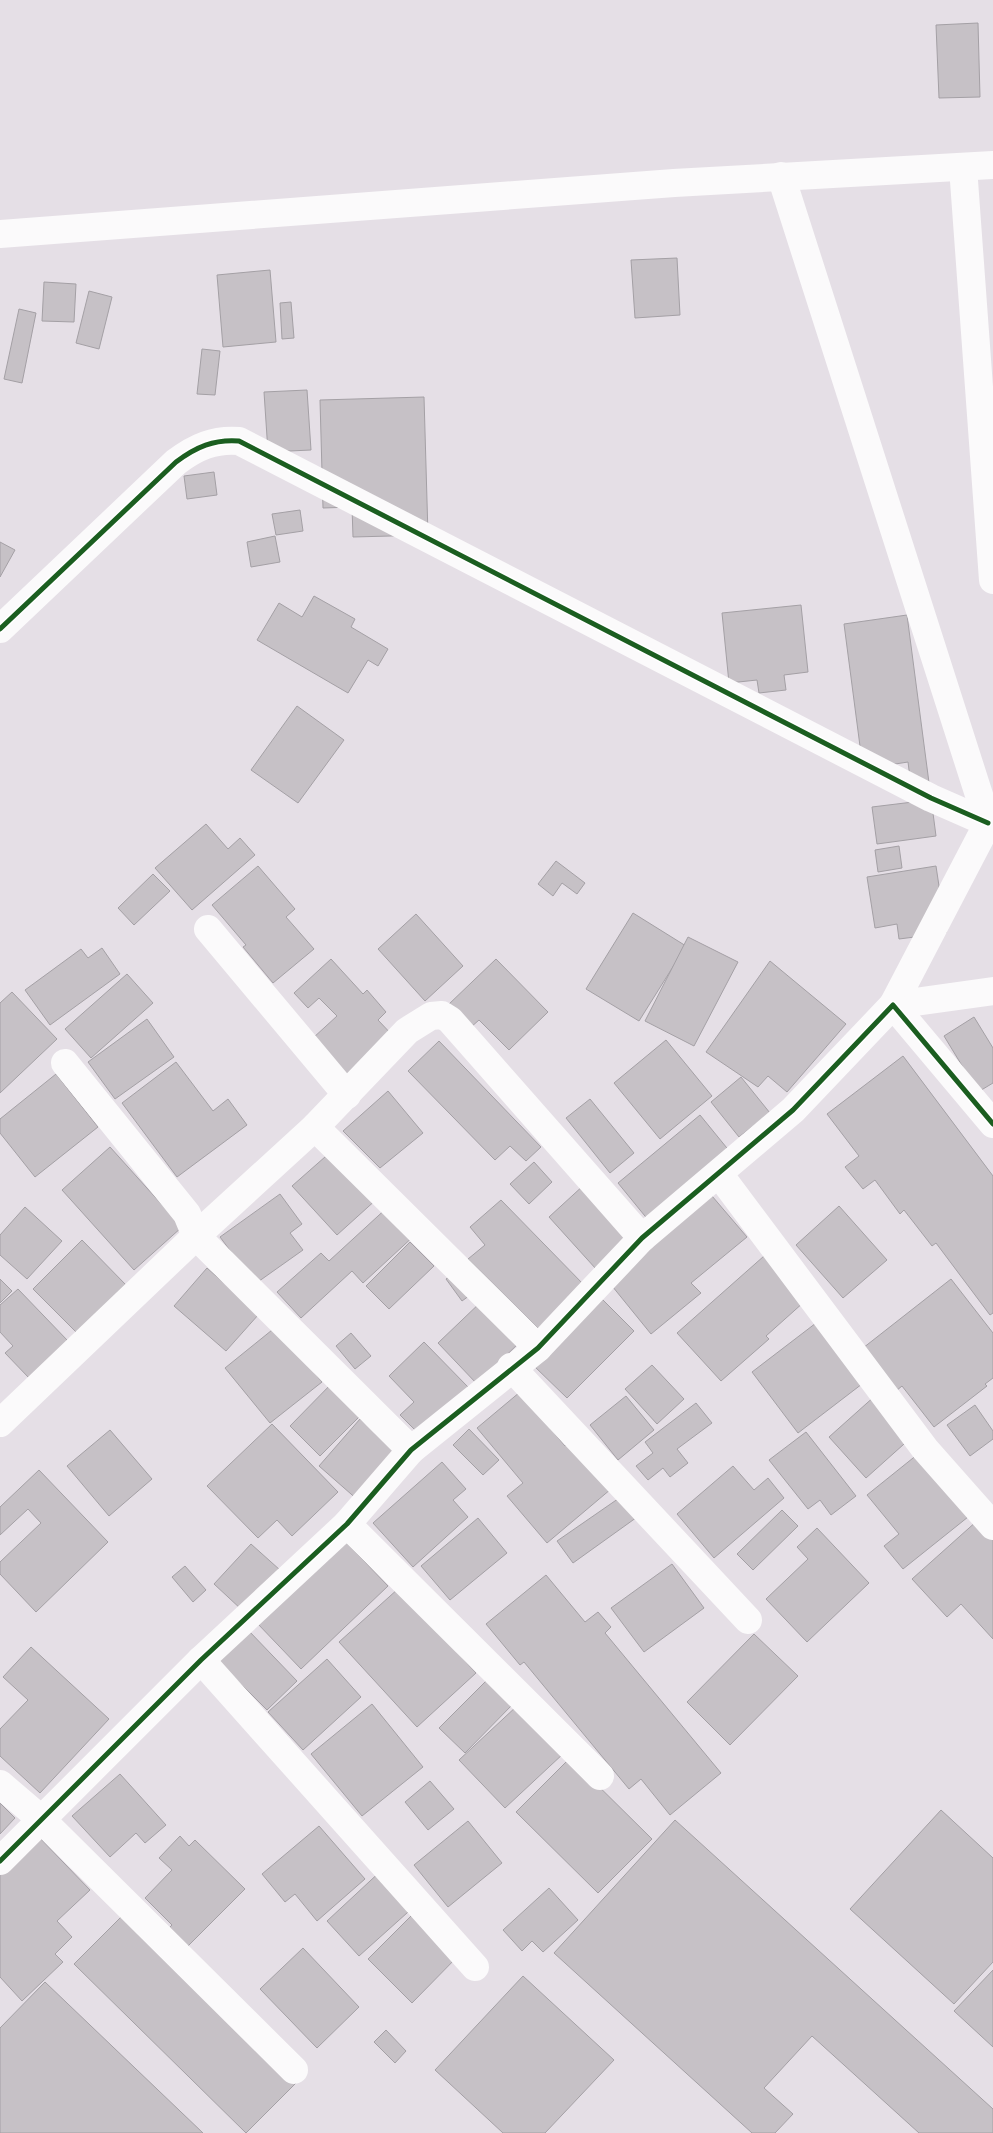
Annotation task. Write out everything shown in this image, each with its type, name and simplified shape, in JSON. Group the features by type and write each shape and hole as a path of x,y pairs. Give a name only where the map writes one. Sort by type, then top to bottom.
{"street":[{"path":"0,234 781,176 993,165"},
{"path":"963,167 993,580"},
{"path":"0,1861 201,1660 347,1524 411,1450 511,1367 538,1348 642,1238 720,1174 793,1110 893,1005 988,823 781,176"},
{"path":"0,629 176,462 195,448 224,440 239,441 931,798 988,823"},
{"path":"208,929 347,1096"},
{"path":"893,1005 993,991"},
{"path":"893,1005 993,1124"},
{"path":"0,1423 196,1236 316,1127 407,1031 422,1020 432,1016 442,1015 450,1020 642,1238"},
{"path":"64,1063 187,1214 196,1236 411,1450"},
{"path":"316,1127 538,1348"},
{"path":"720,1174 925,1449 993,1526"},
{"path":"511,1367 748,1620"},
{"path":"347,1524 600,1776"},
{"path":"201,1660 475,1967"},
{"path":"0,1784 42,1820 294,2070"}],"building":[{"path":"978,23 980,97 939,98 936,25"},
{"path":"677,258 680,315 635,318 631,260"},
{"path":"270,270 276,342 223,347 217,275"},
{"path":"44,282 76,284 74,322 42,321"},
{"path":"89,291 112,297 99,349 76,343"},
{"path":"291,302 294,338 282,339 280,303"},
{"path":"19,309 36,313 22,383 4,379"},
{"path":"202,349 220,351 215,395 197,394"},
{"path":"307,390 311,450 268,452 264,392"},
{"path":"424,397 428,535 353,537 352,507 323,508 320,400"},
{"path":"214,472 217,495 187,499 184,476"},
{"path":"300,510 303,531 276,535 272,514"},
{"path":"275,536 280,562 251,567 247,542"},
{"path":"0,542 15,550 0,577"},
{"path":"314,596 355,619 351,627 388,649 378,666 368,660 348,693 257,640 279,603 302,617"},
{"path":"801,605 808,672 784,675 786,690 759,693 757,680 729,683 722,613"},
{"path":"907,615 936,836 877,844 872,807 913,802 908,762 863,769 844,624"},
{"path":"297,706 344,740 298,803 251,770"},
{"path":"206,824 228,849 240,838 255,855 192,910 155,868"},
{"path":"899,846 902,868 878,872 875,850"},
{"path":"556,861 585,883 577,894 562,883 553,896 538,884"},
{"path":"258,866 295,909 286,917 314,949 273,983 243,947 246,945 212,905"},
{"path":"936,866 946,933 899,939 897,924 875,928 867,877"},
{"path":"153,874 170,891 134,925 118,908"},
{"path":"633,913 686,946 639,1021 586,989"},
{"path":"416,914 463,966 425,1001 378,949"},
{"path":"688,937 738,962 694,1046 645,1021"},
{"path":"102,948 120,974 50,1025 25,990 81,949 88,958"},
{"path":"331,959 363,994 367,990 386,1012 378,1020 395,1038 350,1078 313,1038 337,1016 319,998 308,1008 294,993"},
{"path":"496,959 548,1012 509,1050 479,1020 470,1028 448,1005"},
{"path":"770,961 846,1024 787,1092 768,1076 758,1087 706,1052"},
{"path":"127,974 153,1003 91,1058 65,1029"},
{"path":"12,992 57,1039 0,1093 0,1003"},
{"path":"974,1017 993,1048 993,1083 978,1092 944,1036"},
{"path":"147,1019 174,1057 115,1099 88,1062"},
{"path":"666,1040 712,1096 660,1139 614,1083"},
{"path":"439,1041 541,1147 526,1161 510,1146 495,1160 408,1071"},
{"path":"903,1056 993,1176 993,1313 990,1315 936,1243 932,1246 904,1210 900,1214 875,1180 863,1189 845,1167 859,1156 827,1114"},
{"path":"176,1062 213,1111 228,1099 247,1125 177,1177 122,1103"},
{"path":"56,1074 98,1127 35,1177 0,1133 0,1119"},
{"path":"741,1077 770,1113 739,1137 711,1102"},
{"path":"388,1091 423,1133 380,1168 343,1131"},
{"path":"590,1099 634,1153 610,1173 566,1118"},
{"path":"700,1115 731,1153 649,1221 618,1183"},
{"path":"110,1147 182,1227 134,1270 62,1190"},
{"path":"334,1149 378,1198 337,1235 292,1186"},
{"path":"534,1162 552,1182 529,1204 510,1184"},
{"path":"585,1184 633,1236 596,1269 549,1217"},
{"path":"280,1194 302,1224 290,1233 303,1250 255,1284 220,1237"},
{"path":"712,1196 747,1237 691,1283 701,1293 651,1334 608,1281"},
{"path":"501,1200 585,1286 538,1328 468,1259 485,1245 470,1227"},
{"path":"390,1205 416,1234 363,1283 352,1271 301,1318 277,1292 321,1253 329,1261"},
{"path":"839,1206 887,1260 843,1298 796,1245"},
{"path":"25,1207 62,1241 27,1279 0,1255 0,1235"},
{"path":"82,1240 127,1286 78,1334 33,1289"},
{"path":"410,1242 434,1266 389,1309 366,1286"},
{"path":"764,1256 804,1302 766,1336 769,1339 721,1381 677,1333"},
{"path":"207,1268 259,1314 226,1351 174,1306"},
{"path":"457,1271 473,1293 462,1301 446,1279"},
{"path":"0,1279 12,1291 0,1303"},
{"path":"951,1279 993,1333 993,1378 985,1384 987,1386 934,1427 902,1386 896,1391 863,1348"},
{"path":"18,1289 68,1341 29,1378 5,1353 13,1346 0,1332 0,1305"},
{"path":"484,1299 523,1339 477,1384 438,1343"},
{"path":"602,1299 634,1331 567,1398 534,1366"},
{"path":"816,1323 862,1384 798,1433 752,1372"},
{"path":"277,1326 322,1382 270,1423 225,1368"},
{"path":"351,1333 371,1356 355,1369 336,1346"},
{"path":"424,1342 468,1387 419,1434 400,1415 414,1402 389,1376"},
{"path":"652,1365 684,1399 657,1424 625,1389"},
{"path":"337,1378 368,1408 320,1456 290,1426"},
{"path":"520,1392 565,1446 571,1441 611,1489 547,1543 507,1496 523,1483 477,1428"},
{"path":"876,1395 913,1436 866,1478 829,1437"},
{"path":"626,1396 654,1430 618,1460 590,1425"},
{"path":"696,1403 712,1423 677,1449 688,1463 670,1477 663,1468 648,1480 636,1466 653,1453 645,1442"},
{"path":"975,1405 993,1431 993,1439 970,1456 947,1425"},
{"path":"360,1419 400,1453 359,1501 319,1466"},
{"path":"272,1424 338,1492 292,1536 277,1520 258,1538 207,1486"},
{"path":"469,1429 499,1460 483,1475 453,1445"},
{"path":"110,1430 152,1479 109,1516 67,1466"},
{"path":"806,1432 856,1496 831,1515 820,1500 808,1509 769,1460"},
{"path":"918,1454 968,1517 903,1569 884,1546 899,1534 867,1495"},
{"path":"442,1462 466,1489 453,1500 468,1517 413,1567 373,1523"},
{"path":"733,1466 754,1490 768,1478 784,1498 714,1558 677,1514"},
{"path":"39,1470 108,1542 36,1612 0,1574 0,1562 41,1523 28,1509 0,1535 0,1507"},
{"path":"625,1494 640,1515 573,1563 557,1541"},
{"path":"782,1510 798,1526 753,1570 737,1554"},
{"path":"478,1518 507,1553 450,1600 421,1566"},
{"path":"978,1520 993,1536 993,1639 961,1604 947,1617 912,1579"},
{"path":"817,1528 869,1583 807,1642 766,1599 808,1559 797,1547"},
{"path":"344,1540 388,1586 301,1669 257,1623"},
{"path":"251,1544 280,1570 242,1610 214,1584"},
{"path":"672,1564 704,1608 644,1652 611,1608"},
{"path":"185,1566 206,1590 193,1602 172,1577"},
{"path":"546,1575 585,1622 598,1612 611,1627 605,1633 721,1773 670,1815 641,1779 629,1789 524,1662 520,1665 486,1624"},
{"path":"399,1588 476,1673 417,1727 339,1642"},
{"path":"248,1630 297,1681 267,1710 217,1660"},
{"path":"754,1634 798,1676 730,1745 687,1702"},
{"path":"31,1647 109,1719 40,1793 0,1756 0,1729 28,1700 3,1677"},
{"path":"327,1659 361,1697 303,1750 268,1712"},
{"path":"488,1679 513,1704 465,1753 439,1728"},
{"path":"372,1704 423,1767 362,1816 311,1754"},
{"path":"518,1705 564,1753 505,1808 459,1760"},
{"path":"570,1758 652,1839 598,1893 516,1812"},
{"path":"120,1774 166,1825 145,1843 136,1833 110,1857 72,1816"},
{"path":"430,1781 454,1809 428,1830 405,1802"},
{"path":"0,1803 15,1818 0,1834"},
{"path":"941,1810 993,1858 993,1962 954,2004 850,1909"},
{"path":"675,1820 993,2109 993,2133 919,2133 812,2036 764,2088 793,2114 775,2133 752,2133 554,1953"},
{"path":"468,1821 502,1863 448,1907 414,1865"},
{"path":"319,1826 365,1879 317,1921 295,1894 285,1902 262,1874"},
{"path":"38,1836 90,1890 57,1921 72,1937 55,1954 63,1962 22,2001 0,1977 0,1873"},
{"path":"180,1836 189,1846 195,1840 245,1889 186,1948 167,1930 172,1925 145,1898 172,1870 159,1858"},
{"path":"384,1868 417,1904 359,1956 327,1921"},
{"path":"549,1888 578,1920 543,1952 532,1941 522,1951 503,1930"},
{"path":"417,1910 461,1953 412,2003 368,1959"},
{"path":"126,1912 297,2082 246,2133 74,1964"},
{"path":"303,1948 359,2007 317,2048 260,1989"},
{"path":"993,1970 993,2047 954,2011"},
{"path":"523,1976 614,2060 545,2133 503,2133 435,2070"},
{"path":"45,1982 203,2133 0,2133 0,2028"},
{"path":"386,2030 406,2051 395,2063 374,2042"}],"cycle path":[{"path":"0,629 176,462 206,445 221,441 239,441 931,798 988,823"},
{"path":"0,1861 201,1660 347,1524 411,1450 538,1348 642,1238 793,1110 893,1005 993,1124"}]}
